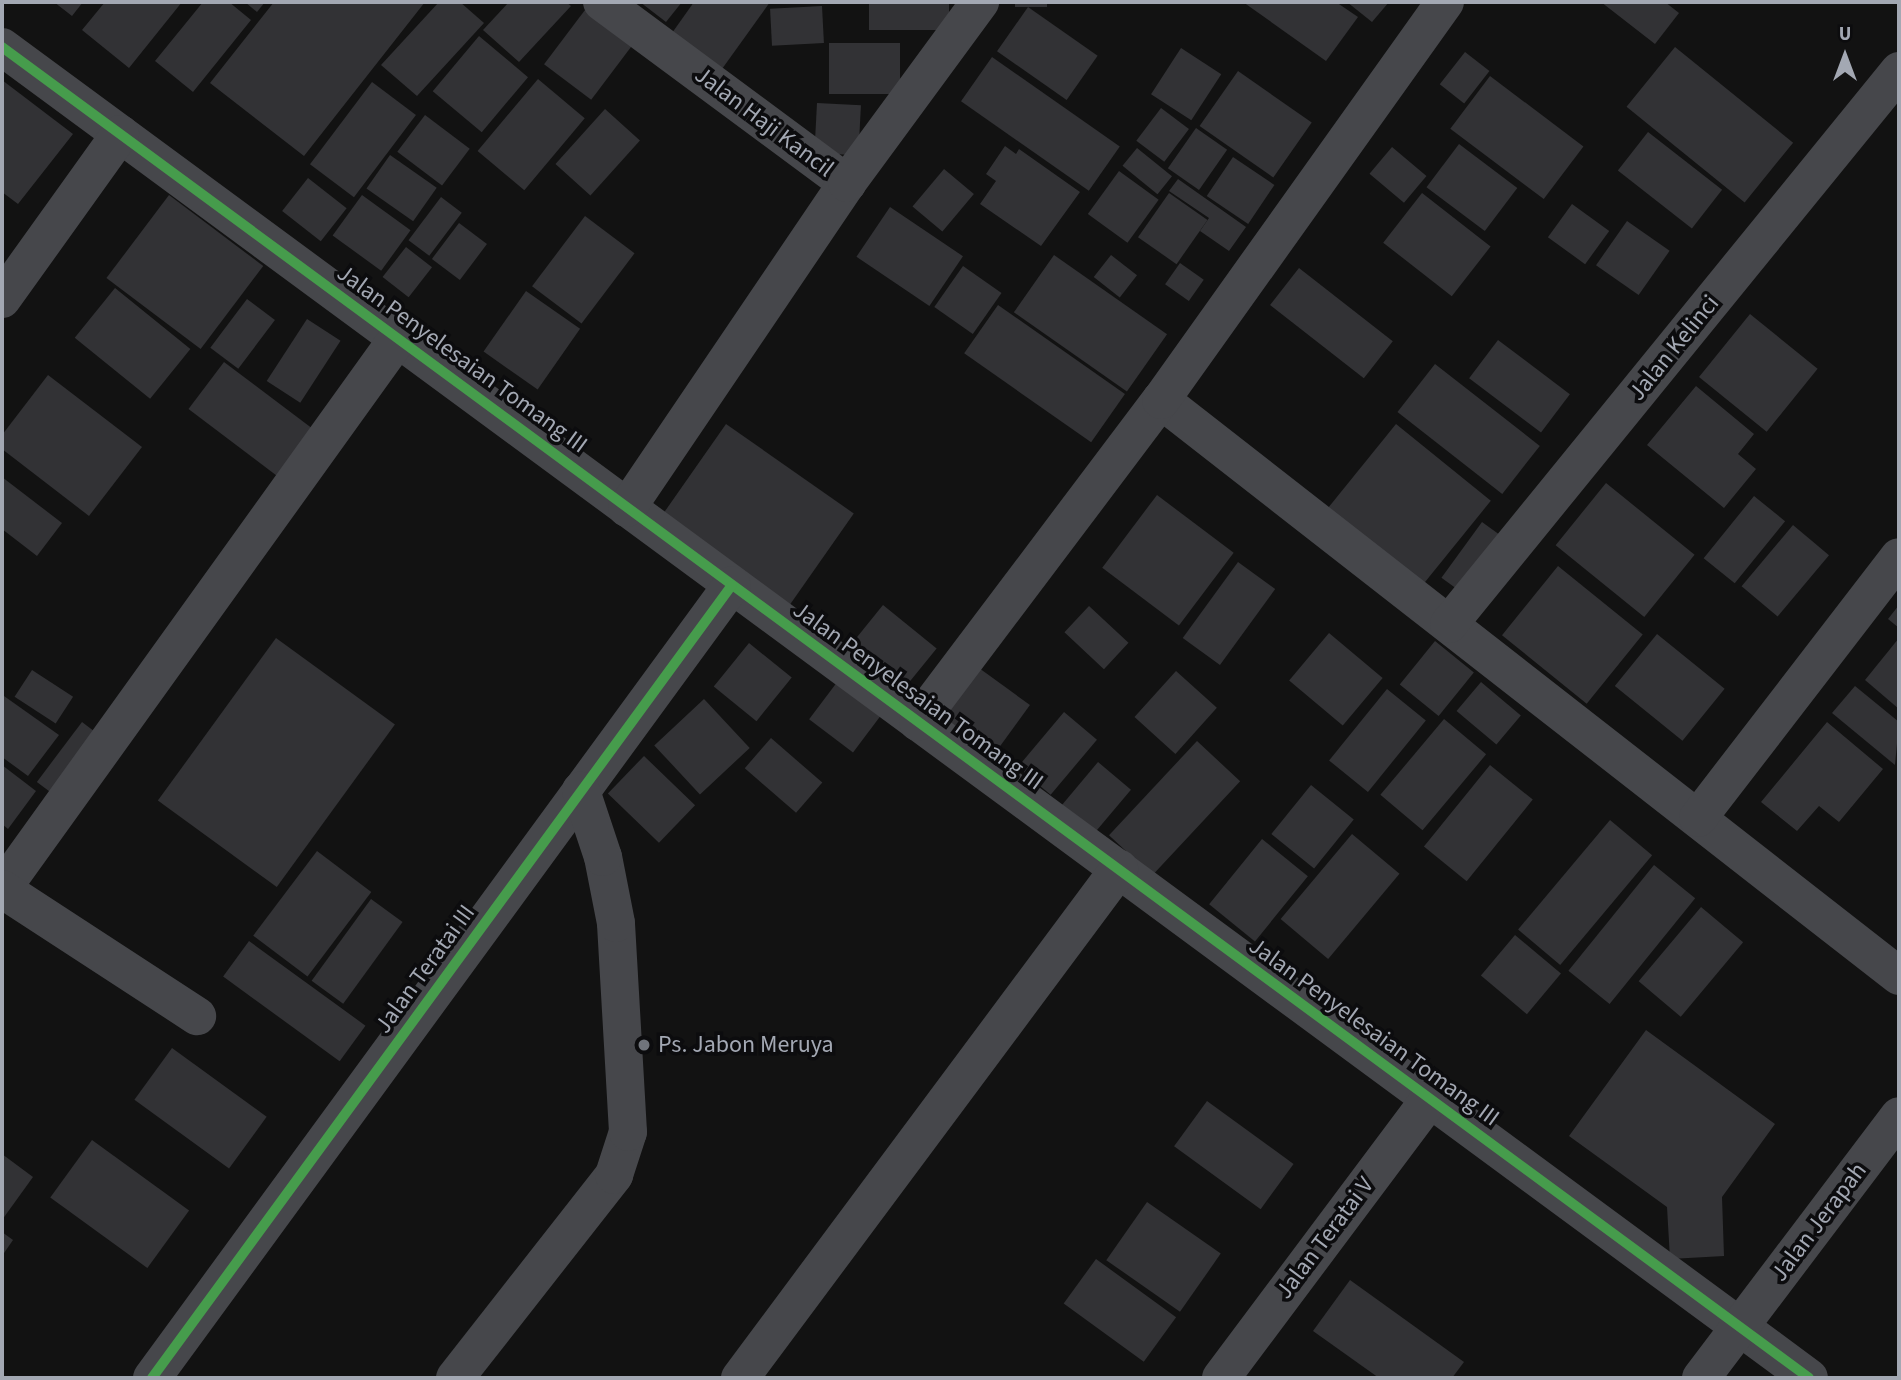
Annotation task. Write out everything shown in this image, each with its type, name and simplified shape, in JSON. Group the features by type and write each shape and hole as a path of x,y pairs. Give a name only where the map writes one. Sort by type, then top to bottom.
{"street":[{"name":"Jalan Haji Kancil","path":"602,2 847,183 980,2"},
{"path":"918,722 1161,400 1445,2"},
{"name":"Jalan Penyelesaian Tomang III","path":"2,47 1809,1378"},
{"name":"Jalan Kelinci","path":"1449,624 1899,71"},
{"path":"2,299 120,134"},
{"path":"627,508 847,183"},
{"path":"197,1016 2,889 398,338"},
{"path":"1161,400 1899,976"},
{"path":"1698,818 1899,556"},
{"name":"Jalan Teratai III","path":"152,1378 732,585"},
{"path":"455,1378 614,1175 628,1132 616,923 603,857 581,791"},
{"path":"740,1378 1119,869"},
{"name":"Jalan Teratai V","path":"1221,1378 1430,1099"},
{"name":"Jalan Jerapah","path":"1701,1378 1899,1116"}],"building":[{"path":"54,2 83,2 72,16"},
{"path":"105,2 182,2 129,68 82,30"},
{"path":"203,2 229,2 251,20 193,92 155,61"},
{"path":"245,2 265,2 257,12"},
{"path":"274,2 425,2 304,156 210,83"},
{"path":"439,2 460,2 484,23 417,96 381,65"},
{"path":"509,2 566,2 571,6 519,62 483,30"},
{"path":"640,2 682,2 666,22"},
{"path":"694,2 770,2 722,69 672,33"},
{"path":"869,2 949,2 949,30 869,30"},
{"path":"1015,2 1047,2 1047,7 1015,7"},
{"path":"1243,2 1336,2 1358,17 1326,61"},
{"path":"1347,2 1389,2 1372,22"},
{"path":"1601,2 1665,2 1679,13 1655,44"},
{"path":"822,6 824,43 772,46 770,9"},
{"path":"1028,7 1098,56 1067,100 997,51"},
{"path":"585,10 632,46 591,100 544,64"},
{"path":"479,36 528,77 482,132 433,91"},
{"path":"829,43 900,43 900,94 829,94"},
{"path":"1675,47 1793,143 1745,202 1627,107"},
{"path":"1181,48 1221,74 1191,120 1151,94"},
{"path":"1465,52 1489,71 1464,103 1440,84"},
{"path":"992,57 1120,146 1089,191 961,101"},
{"path":"1238,71 1312,123 1273,178 1200,126"},
{"path":"1490,76 1583,146 1544,199 1450,129"},
{"path":"538,79 585,118 524,190 478,151"},
{"path":"2,80 73,134 18,204 2,192"},
{"path":"372,82 416,115 354,197 310,164"},
{"path":"817,103 861,105 858,155 814,153"},
{"path":"1161,108 1189,129 1164,162 1136,141"},
{"path":"605,109 640,140 590,195 555,164"},
{"path":"425,115 470,149 442,185 397,152"},
{"path":"1196,128 1227,150 1199,190 1168,168"},
{"path":"1648,132 1722,190 1692,228 1618,171"},
{"path":"1459,144 1517,188 1485,231 1427,187"},
{"path":"1005,146 1016,154 1019,149 1080,192 1041,246 980,204 996,181 986,174"},
{"path":"1392,147 1426,176 1404,203 1370,174"},
{"path":"1137,148 1172,176 1157,194 1123,166"},
{"path":"390,155 437,188 413,221 366,189"},
{"path":"1233,157 1274,185 1248,224 1207,196"},
{"path":"944,169 974,194 942,232 913,207"},
{"path":"1119,171 1159,200 1127,243 1088,214"},
{"path":"308,178 347,208 321,241 282,211"},
{"path":"1178,179 1246,227 1229,251 1200,231 1209,218 1169,191"},
{"path":"1169,193 1208,220 1177,264 1138,237"},
{"path":"1422,193 1491,247 1452,296 1383,243"},
{"path":"169,195 263,266 201,349 106,278"},
{"path":"362,195 411,230 381,271 333,235"},
{"path":"441,197 462,213 429,256 409,240"},
{"path":"1572,204 1609,231 1585,264 1548,237"},
{"path":"890,207 963,256 929,306 856,257"},
{"path":"585,216 635,253 582,324 532,286"},
{"path":"1627,221 1670,251 1639,295 1596,265"},
{"path":"459,223 487,244 460,280 432,259"},
{"path":"406,247 432,267 409,297 383,277"},
{"path":"1054,255 1167,334 1127,391 1014,312"},
{"path":"1111,255 1137,275 1120,297 1094,277"},
{"path":"1180,263 1204,280 1189,301 1165,284"},
{"path":"963,266 1002,293 973,334 934,307"},
{"path":"1299,268 1393,341 1364,378 1270,305"},
{"path":"115,288 190,349 150,399 75,338"},
{"path":"526,291 580,329 538,389 484,352"},
{"path":"247,299 275,320 238,369 210,348"},
{"path":"998,305 1125,394 1091,442 964,353"},
{"path":"1750,314 1818,369 1767,432 1699,377"},
{"path":"307,319 341,341 300,403 267,381"},
{"path":"1498,340 1570,394 1541,432 1469,378"},
{"path":"224,362 313,429 277,476 188,409"},
{"path":"1435,364 1540,446 1502,494 1397,412"},
{"path":"48,375 142,447 89,516 2,449 2,435"},
{"path":"1696,386 1754,434 1738,454 1756,469 1724,508 1647,445"},
{"path":"726,424 854,513 789,606 661,517"},
{"path":"1396,424 1491,501 1422,585 1327,509"},
{"path":"2,477 62,523 37,556 2,529"},
{"path":"1606,483 1695,555 1644,617 1556,545"},
{"path":"1157,495 1234,553 1179,625 1102,568"},
{"path":"1754,496 1785,521 1735,583 1704,558"},
{"path":"1482,522 1503,537 1462,593 1441,578"},
{"path":"1793,525 1829,555 1778,616 1742,586"},
{"path":"1238,562 1275,589 1220,665 1183,638"},
{"path":"1558,566 1643,635 1587,704 1502,635"},
{"path":"883,605 937,648 903,690 850,646"},
{"path":"1899,605 1899,628 1888,619"},
{"path":"1089,606 1128,643 1104,669 1064,632"},
{"path":"1329,633 1383,678 1343,725 1289,680"},
{"path":"1657,634 1725,689 1682,741 1615,686"},
{"path":"276,638 395,724 277,887 158,801"},
{"path":"1899,638 1899,709 1865,680"},
{"path":"1435,641 1474,672 1439,716 1400,685"},
{"path":"749,643 792,678 757,721 714,687"},
{"path":"979,668 1030,705 991,759 940,722"},
{"path":"32,670 73,697 56,724 15,697"},
{"path":"1176,671 1217,708 1175,754 1135,717"},
{"path":"841,677 885,710 853,752 809,719"},
{"path":"1481,682 1521,715 1496,745 1457,711"},
{"path":"1855,686 1899,722 1895,765 1832,713"},
{"path":"1387,689 1426,720 1368,792 1329,760"},
{"path":"4,696 59,735 28,776 2,757"},
{"path":"704,699 750,748 700,794 654,745"},
{"path":"1064,712 1097,740 1051,795 1018,767"},
{"path":"1444,719 1486,754 1422,830 1380,795"},
{"path":"82,722 103,738 58,798 37,782"},
{"path":"1827,722 1883,769 1839,822 1819,806 1797,831 1761,802"},
{"path":"771,738 822,783 796,813 745,768"},
{"path":"1197,741 1240,781 1152,876 1109,835"},
{"path":"644,756 695,805 659,843 608,793"},
{"path":"1098,762 1131,790 1093,835 1060,807"},
{"path":"2,765 36,791 8,829 2,824"},
{"path":"1490,765 1533,800 1467,881 1424,847"},
{"path":"1311,785 1354,820 1314,869 1271,834"},
{"path":"1610,820 1652,855 1560,965 1518,930"},
{"path":"1352,834 1399,874 1328,959 1281,919"},
{"path":"1262,839 1308,876 1255,941 1209,904"},
{"path":"317,851 371,892 308,977 253,936"},
{"path":"1654,865 1695,898 1610,1004 1568,971"},
{"path":"371,899 403,922 343,1004 312,981"},
{"path":"1701,907 1743,942 1681,1017 1639,981"},
{"path":"1515,935 1561,974 1527,1014 1481,976"},
{"path":"249,941 365,1026 340,1061 223,977"},
{"path":"1646,1030 1775,1124 1722,1197 1724,1256 1670,1259 1667,1207 1569,1136"},
{"path":"172,1048 267,1117 229,1169 134,1100"},
{"path":"1207,1101 1294,1164 1261,1209 1174,1146"},
{"path":"92,1140 189,1211 147,1268 50,1197"},
{"path":"2,1154 33,1177 2,1220"},
{"path":"1147,1202 1221,1254 1180,1312 1106,1260"},
{"path":"2,1232 13,1240 2,1256"},
{"path":"1096,1259 1176,1317 1144,1362 1064,1303"},
{"path":"1350,1280 1464,1362 1452,1378 1379,1378 1313,1331"}],"cycle path":[{"path":"2,47 1809,1378"},
{"path":"152,1378 732,585"}],"place":[{"name":"Ps. Jabon Meruya","path":"644,1045"}]}
